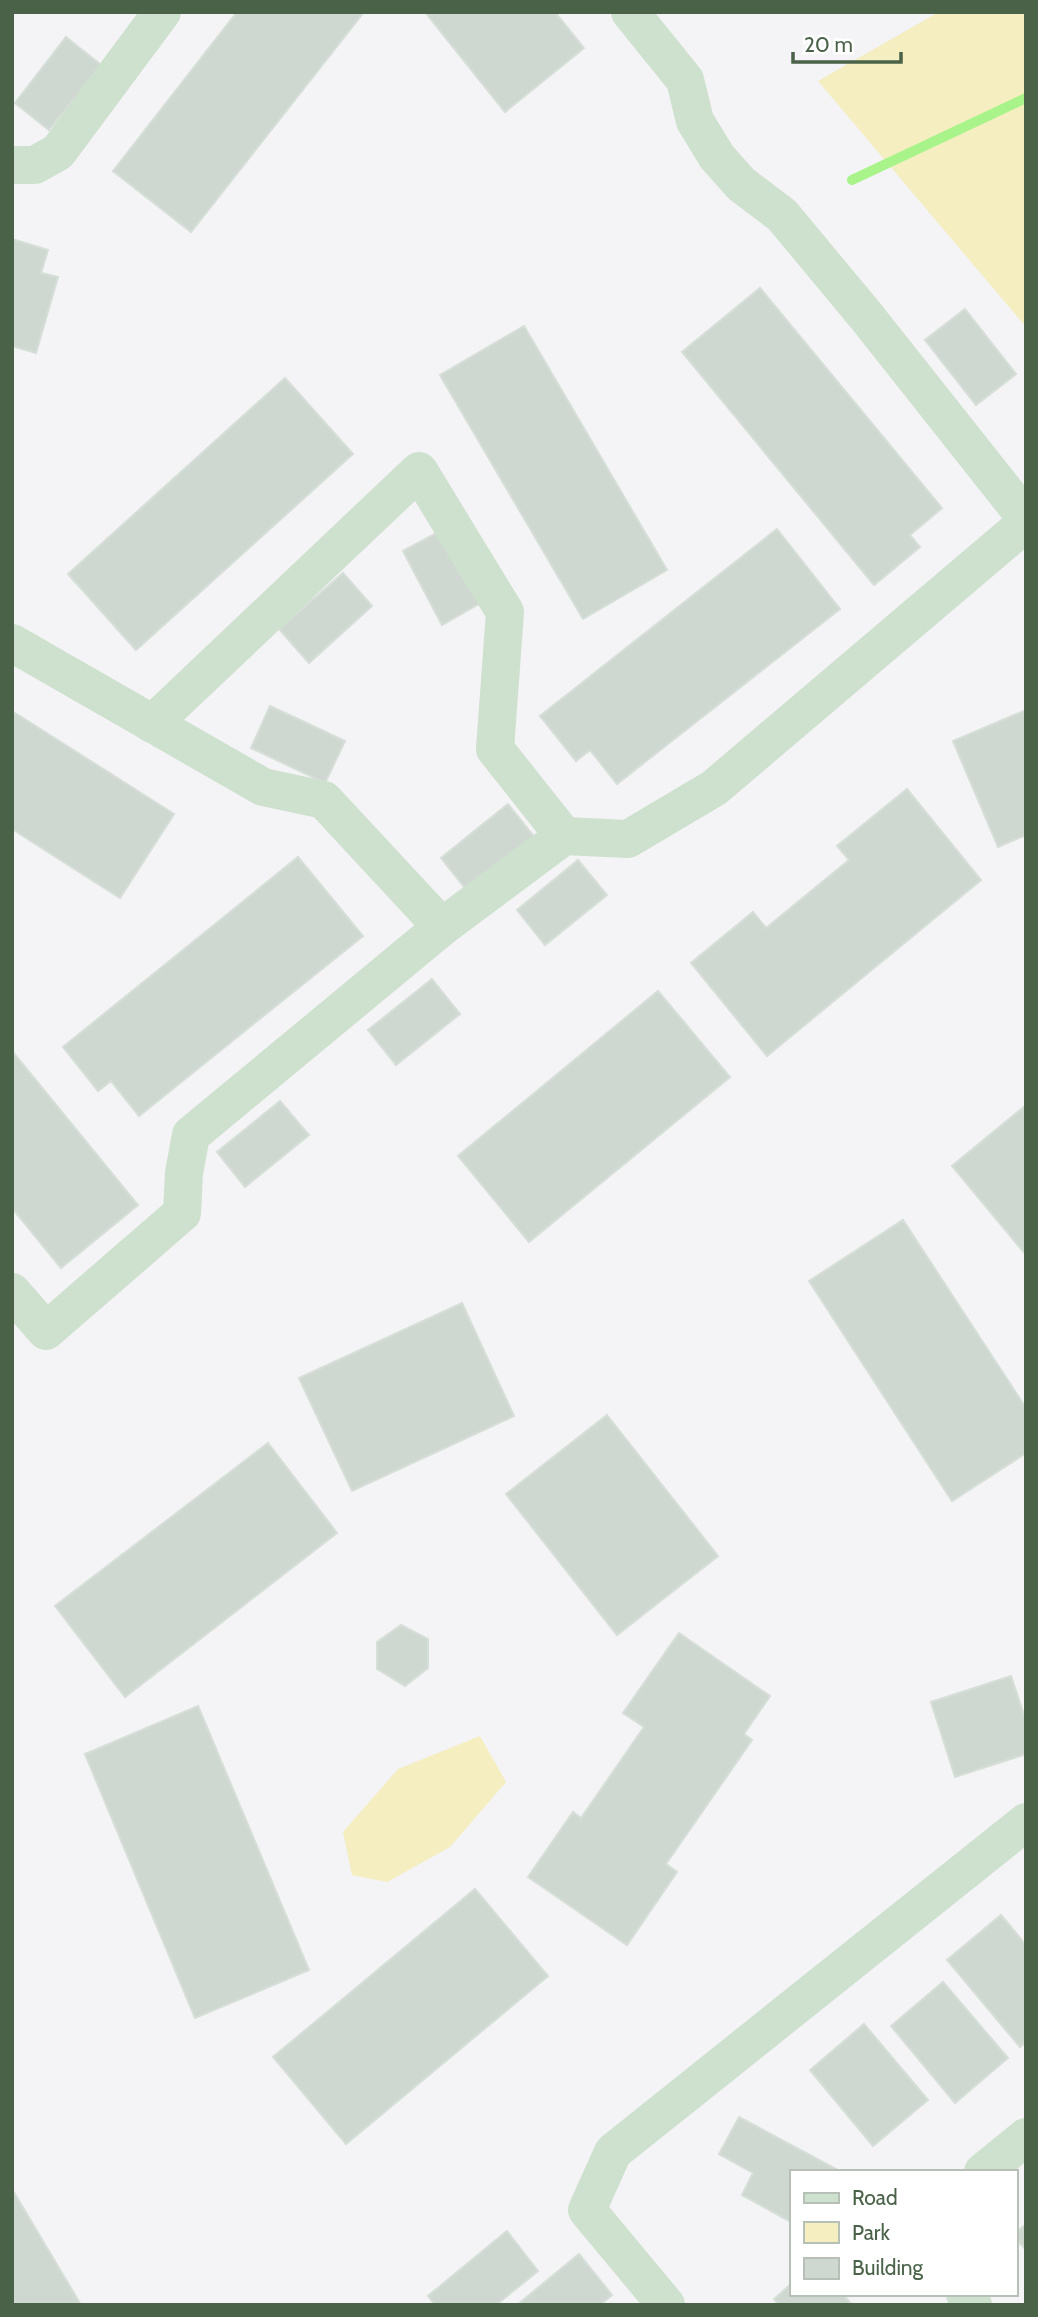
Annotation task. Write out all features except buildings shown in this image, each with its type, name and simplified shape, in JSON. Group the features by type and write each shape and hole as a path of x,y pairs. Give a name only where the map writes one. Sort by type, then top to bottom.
{"street":[{"path":"12,165 35,165 58,152 162,12"},
{"path":"630,12 685,80 695,121 717,156 741,184 782,215 1026,518"},
{"path":"152,724 419,471 505,612 495,748 564,836"},
{"path":"12,1292 46,1331 182,1213 184,1173 191,1135 442,928 564,836 628,839 714,788 1026,523"},
{"path":"12,643 263,787 324,800 442,928"},
{"path":"666,2305 587,2210 613,2152 1026,1822"},
{"path":"985,2170 1026,2137"}],"green space":[{"path":"939,12 1026,12 1026,327 818,81"},
{"path":"480,1736 506,1782 450,1847 387,1882 352,1875 343,1832 398,1769"}],"waterway":[{"path":"852,180 1026,98"}]}
